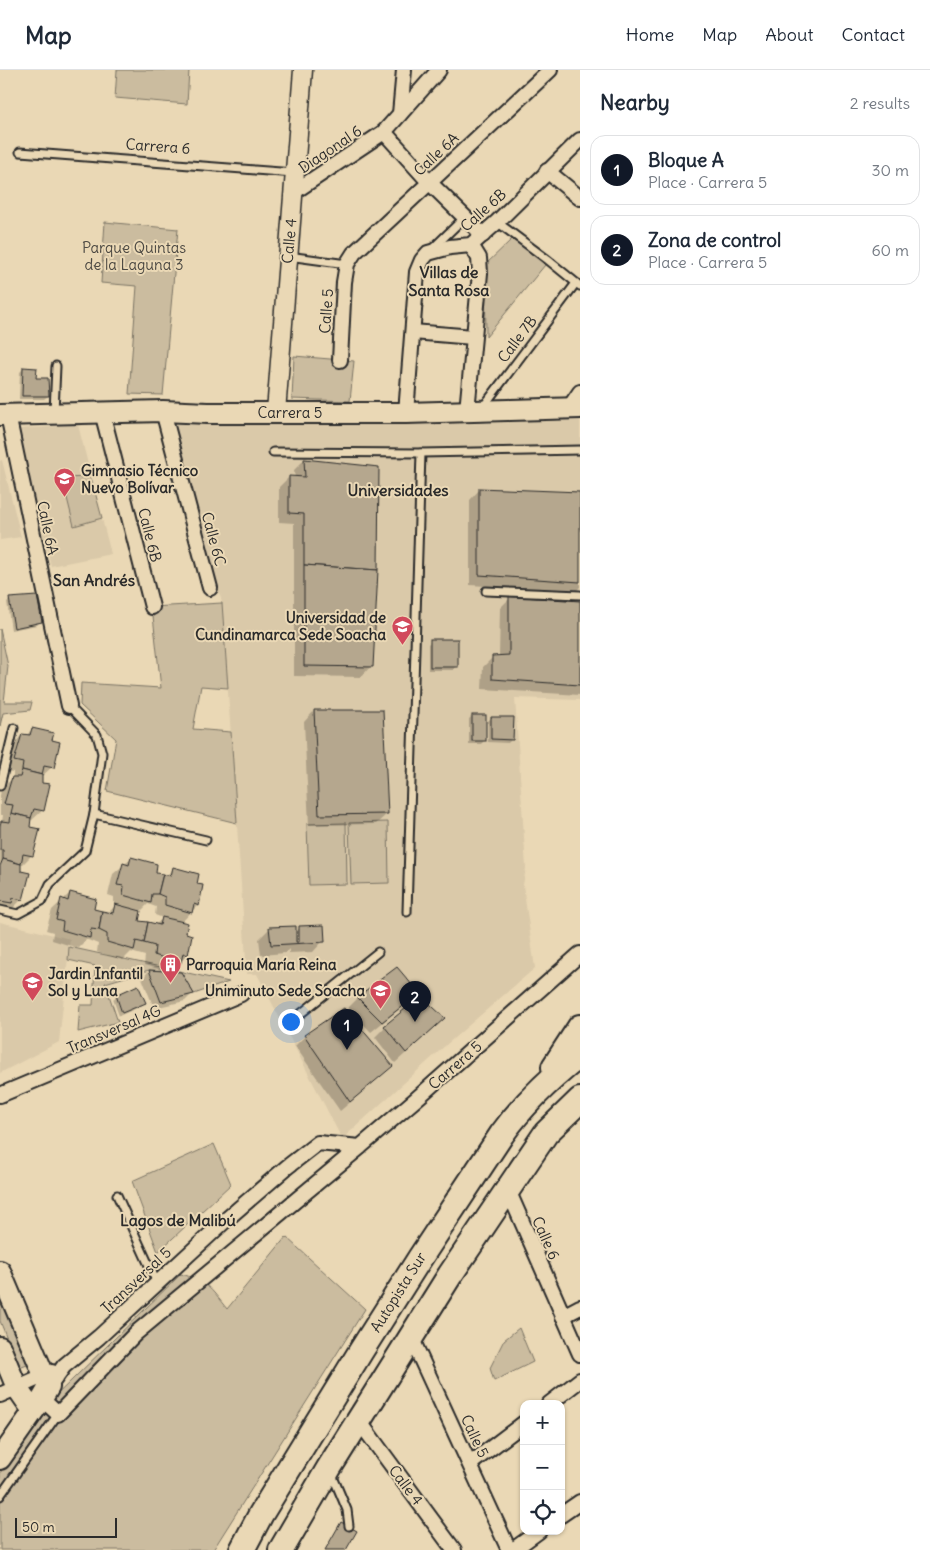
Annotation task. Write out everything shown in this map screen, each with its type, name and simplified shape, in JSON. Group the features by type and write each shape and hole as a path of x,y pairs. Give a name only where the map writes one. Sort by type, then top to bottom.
{"highway":[{"path":"540,1090 580,1026"},
{"name":"Autopista Sur","path":"242,1550 261,1514 361,1351 505,1129 540,1090 580,1055"},
{"path":"281,1550 329,1468 450,1275 546,1133 579,1102"}],"main road":[{"name":"Carrera 5","path":"4,415 163,411 208,413 406,413 473,411 576,403"},
{"path":"0,1271 42,1394"},
{"path":"0,1347 8,1391 42,1394"},
{"path":"0,1459 42,1394"}],"street":[{"name":"Calle 4","path":"276,412 303,70"},
{"path":"400,114 404,70"},
{"path":"439,70 384,132 430,183 483,235"},
{"name":"Calle 6A","path":"347,264 354,253 550,70"},
{"name":"Diagonal 6","path":"294,192 384,132"},
{"name":"Calle 6B","path":"428,253 450,247 471,246 580,140"},
{"path":"547,171 580,198"},
{"path":"471,246 479,258 480,274 473,337 473,411"},
{"path":"406,413 417,272 422,260 428,253"},
{"name":"Calle 5","path":"340,360 344,282 347,264"},
{"path":"413,332 473,337"},
{"name":"Calle 6C","path":"163,411 210,588"},
{"name":"Calle 6B","path":"102,412 152,607"},
{"name":"Calle 6A","path":"4,415 69,706"},
{"name":"Carrera 5","path":"58,1414 136,1333 360,1147 580,954"},
{"name":"Transversal 4G","path":"0,1095 242,994"},
{"name":"Transversal 5","path":"42,1394 64,1366 99,1337 228,1218 287,1167 318,1143 360,1147"},
{"name":"Calle 6","path":"508,1190 580,1354"},
{"path":"563,1316 580,1307"},
{"name":"Calle 5","path":"411,1337 509,1550"},
{"path":"554,1400 580,1380"},
{"path":"8,1391 42,1394 58,1414"},
{"name":"Calle 4","path":"359,1421 454,1550"},
{"path":"470,1464 520,1426"},
{"path":"565,1512 580,1502"},
{"path":"513,1550 534,1535"}],"lane":[{"name":"Carrera 6","path":"20,152 294,173"},
{"path":"428,253 464,218"},
{"path":"497,222 578,285"},
{"path":"288,256 347,264"},
{"name":"Calle 7B","path":"473,411 578,285"},
{"path":"53,414 56,366"},
{"path":"273,452 421,453 580,450"},
{"path":"407,912 421,453"},
{"path":"486,591 580,595"},
{"path":"0,910 18,914 42,901 50,884 85,850 94,814 102,752 96,735 69,706"},
{"path":"0,786 14,728"},
{"path":"94,814 206,840"},
{"path":"289,1023 378,952"},
{"path":"117,1195 157,1283"},
{"path":"0,1496 58,1414"},
{"path":"329,1468 347,1510 349,1526"}],"shaded area":[{"name":"Universidad de Cundinamarca Sede Soacha","path":"580,419 580,700 515,698 526,868 523,885 535,968 342,1139 257,974 247,974 222,603 175,423 467,424"},
{"name":"Gimnasio Técnico Nuevo Bolívar","path":"78,425 111,554 51,566 17,429"},
{"path":"2,460 21,537 0,540 0,461"},
{"name":"Jardin Infantil Sol y Luna","path":"0,922 70,939 59,1042 0,1073"}],"green space":[{"path":"117,70 189,70 187,104 115,98"},
{"name":"Parque Quintas de la Laguna 3","path":"105,222 178,229 163,395 129,394 137,286 101,283"},
{"path":"512,239 523,245 545,265 486,337 485,265"},
{"path":"294,356 354,361 350,401 292,399"},
{"path":"91,477 102,518 74,526 62,478"},
{"path":"222,603 228,688 201,686 193,729 231,732 237,823 107,791 116,739 80,705 81,683 161,688 152,607"},
{"path":"0,629 8,666 4,702 32,702 30,710 3,713 0,726"},
{"path":"388,822 389,883 351,884 349,823"},
{"path":"346,823 347,884 309,885 307,824"},
{"path":"69,947 229,982 194,994 180,972 149,970 105,983 118,1022 78,1032 80,1005 93,1005 95,966 68,960"},
{"path":"214,1144 231,1184 158,1252 132,1181"},
{"path":"286,1237 365,1309 213,1550 0,1550 0,1473 39,1412 181,1274 197,1279 207,1286 227,1309"},
{"path":"0,1292 30,1364 19,1368 0,1321"},
{"path":"519,1328 533,1362 494,1381 490,1368 504,1340"}],"building":[{"path":"23,367 37,368 36,378 48,378 49,396 22,396"},
{"path":"304,459 379,467 378,570 304,565 304,514 289,513 289,476 305,477"},
{"path":"479,488 580,492 580,582 479,575"},
{"path":"304,565 378,570 373,667 304,666"},
{"path":"37,596 42,622 14,628 9,598"},
{"path":"509,596 580,601 580,685 492,679 492,656 509,655"},
{"path":"430,639 458,639 458,667 430,667"},
{"path":"314,710 383,710 388,814 319,815"},
{"path":"472,715 486,715 486,741 472,741"},
{"path":"491,717 514,717 513,740 491,739"},
{"path":"32,728 54,733 52,740 60,742 54,768 44,766 42,775 22,770 23,763 14,761 22,734 30,735"},
{"path":"22,770 42,775 42,783 50,784 44,811 34,809 31,818 11,813 13,805 4,804 12,777 20,777"},
{"path":"11,813 31,818 30,827 40,829 33,856 23,854 21,864 3,859 3,850 0,850 1,821 10,822"},
{"path":"131,857 157,864 156,873 163,874 158,894 152,894 151,903 123,895 124,886 117,885 123,863 129,865"},
{"path":"3,859 21,864 21,871 30,873 23,900 13,898 12,903 0,901 0,866"},
{"path":"173,867 199,874 197,884 203,885 199,906 194,904 192,913 165,905 165,897 158,894 163,874 171,876"},
{"path":"70,892 96,899 94,909 102,911 99,930 91,929 90,938 62,930 63,922 56,920 61,898 68,901"},
{"path":"115,904 141,911 139,921 148,922 144,943 136,941 134,950 107,942 107,934 99,930 102,911 113,913"},
{"path":"162,917 188,923 186,933 192,935 188,955 183,953 181,963 154,955 155,946 144,943 148,922 160,925"},
{"path":"324,925 325,942 271,945 269,927 296,926 296,942 299,942 299,926"},
{"path":"397,967 419,993 382,1022 357,997"},
{"name":"Parroquia María Reina","path":"149,970 181,972 194,994 161,1002"},
{"path":"138,985 146,1003 122,1013 116,995"},
{"path":"421,996 445,1018 406,1053 384,1026"},
{"path":"344,1008 393,1066 350,1102 304,1035"},
{"path":"341,1522 357,1531 346,1550 325,1550"}],"place":[{"name":"Gimnasio Técnico Nuevo Bolívar","path":"65,498"},
{"name":"Universidad de Cundinamarca Sede Soacha","path":"402,645"},
{"name":"Parroquia María Reina","path":"170,983"},
{"name":"Jardin Infantil Sol y Luna","path":"32,1001"},
{"name":"Uniminuto Sede Soacha","path":"381,1009"},
{"name":"Zona de control","path":"415,1022"},
{"name":"Bloque A","path":"347,1050"}],"district":[{"name":"Villas de Santa Rosa","path":"449,281"},
{"name":"Universidades","path":"398,490"},
{"name":"San Andrés","path":"94,580"},
{"name":"Lagos de Malibú","path":"178,1220"}]}
